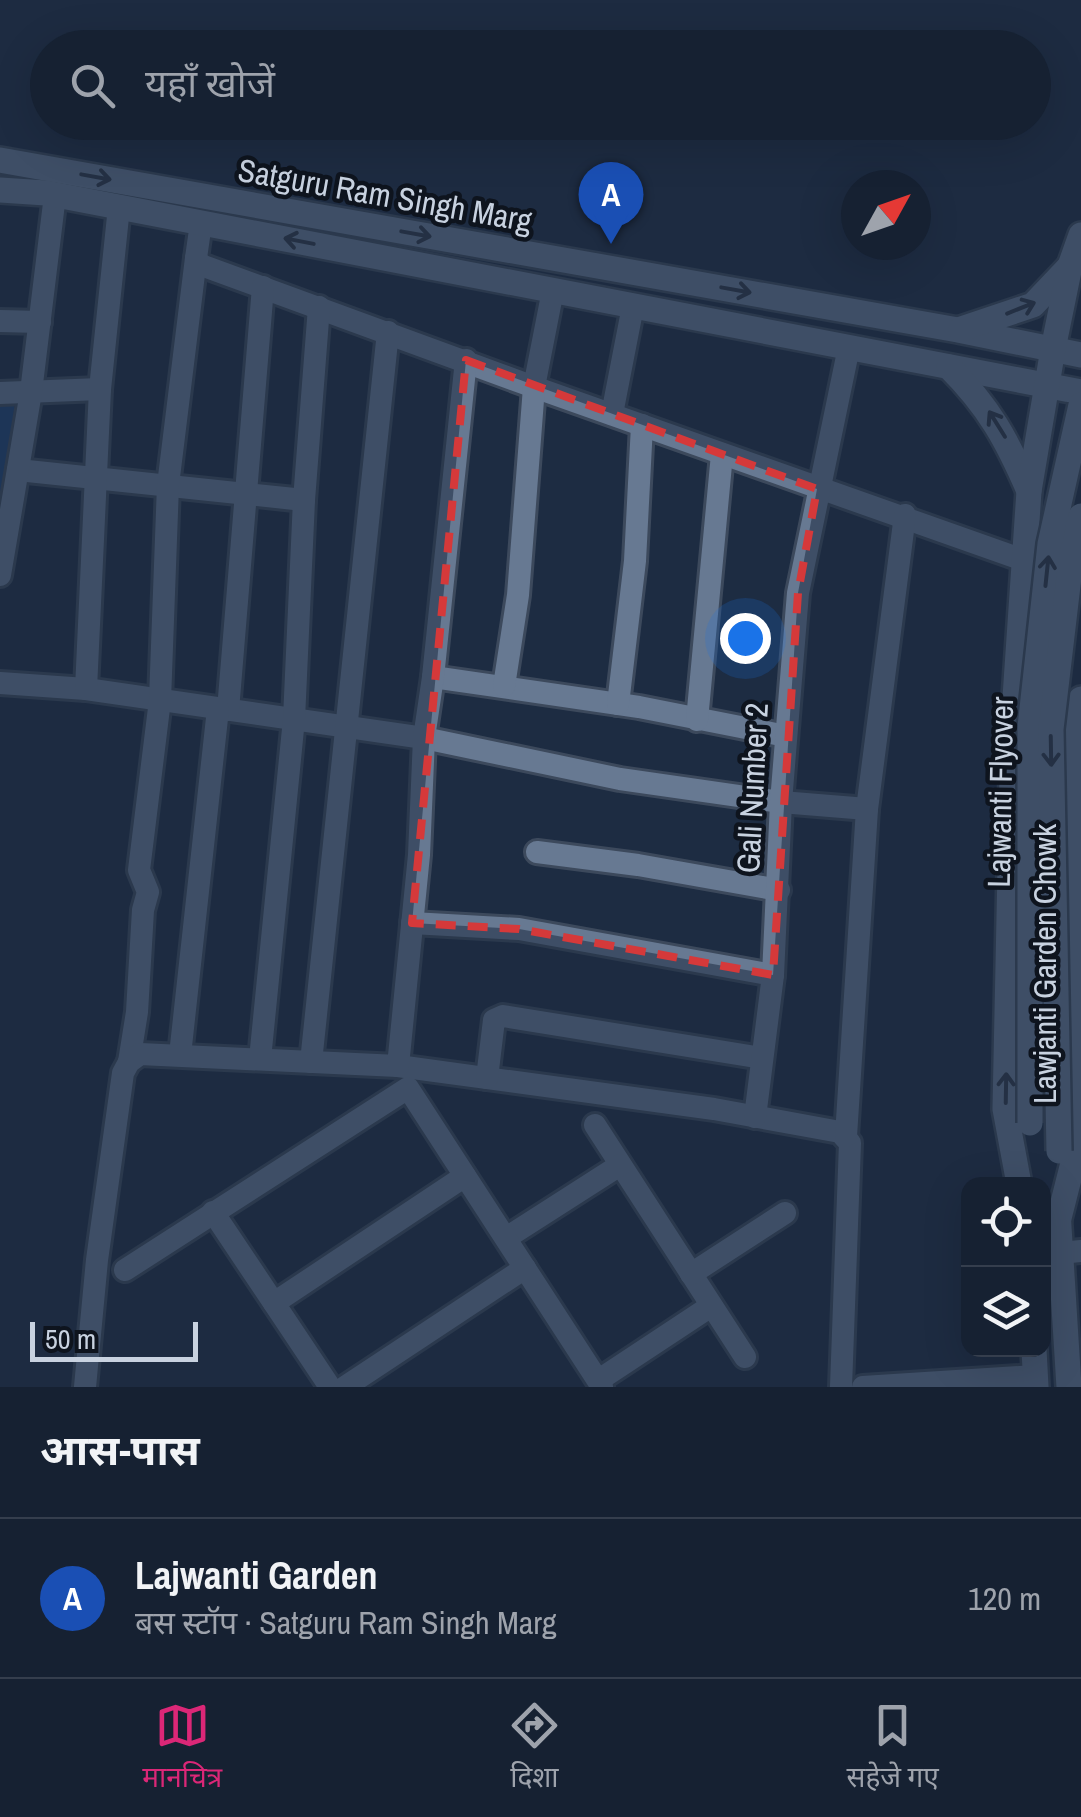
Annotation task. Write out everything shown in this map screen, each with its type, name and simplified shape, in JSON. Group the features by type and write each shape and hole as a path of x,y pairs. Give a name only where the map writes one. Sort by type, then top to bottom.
{"main road":[{"name":"Satguru Ram Singh Marg","path":"0,160 1053,349"},
{"name":"Satguru Ram Singh Marg","path":"0,190 55,195 201,222 1047,385"},
{"path":"1018,1177 1005,1109 1013,728 1029,491 1053,349 1070,266 1081,236"},
{"path":"958,330 1033,306 1070,266"},
{"path":"1070,266 1081,294"},
{"path":"1053,349 1081,355"},
{"path":"949,366 979,397 1004,433 1029,491"},
{"path":"1047,385 1081,392"},
{"name":"Lajwanti Flyover","path":"1028,1177 1030,728 1050,544 1081,405"},
{"name":"Lajwanti Flyover","path":"1057,1226 1050,729 1081,516"},
{"name":"Lawjanti Garden Chowk","path":"1057,1226 1077,1147 1077,727 1081,699"},
{"path":"1013,728 1026,708 1060,709 1077,727"},
{"path":"1057,1226 1071,1252 1070,1387"}],"street":[{"path":"0,576 31,392 55,195"},
{"path":"86,690 100,389 119,207"},
{"path":"85,1387 97,1260 123,1073 129,1062 136,1012 142,910 148,892 139,870 160,700 168,485 201,222"},
{"path":"196,258 201,265 534,387 1026,561"},
{"path":"180,1055 248,494 263,287"},
{"path":"504,686 518,595 534,387 554,290"},
{"path":"612,414 633,306"},
{"path":"260,1059 294,720 304,500 319,307"},
{"path":"0,321 40,322"},
{"path":"311,1062 388,332"},
{"name":"Gali Number 2","path":"755,1117 773,974 781,802 798,593 849,347"},
{"path":"398,1066 424,738 434,677 466,360"},
{"path":"0,393 100,389"},
{"path":"618,704 634,561 642,425"},
{"path":"697,720 722,454"},
{"path":"18,470 304,500"},
{"path":"846,1136 867,809 905,516"},
{"path":"434,677 618,704 786,736"},
{"path":"0,684 86,690 424,738 620,778 781,802 867,809"},
{"path":"537,852 638,864 779,890"},
{"path":"412,923 519,929 773,974"},
{"path":"487,1078 494,1020 503,1016 762,1058"},
{"path":"129,1062 140,1054 398,1066 840,1132 850,1144 841,1387"},
{"path":"125,1270 408,1088 600,1384 711,1306"},
{"path":"594,1125 745,1357"},
{"path":"506,1238 620,1165"},
{"path":"274,1303 466,1176"},
{"path":"213,1212 330,1387"},
{"path":"691,1274 785,1213"},
{"path":"345,1387 524,1268"},
{"path":"862,1387 1035,1371"}],"highlighted area":[{"path":"466,360 817,489 798,593 773,975 519,929 412,923"}],"shaded area":[{"path":"0,402 15,402 0,519"}],"place":[{"name":"Lajwanti Garden","path":"611,244"}]}
